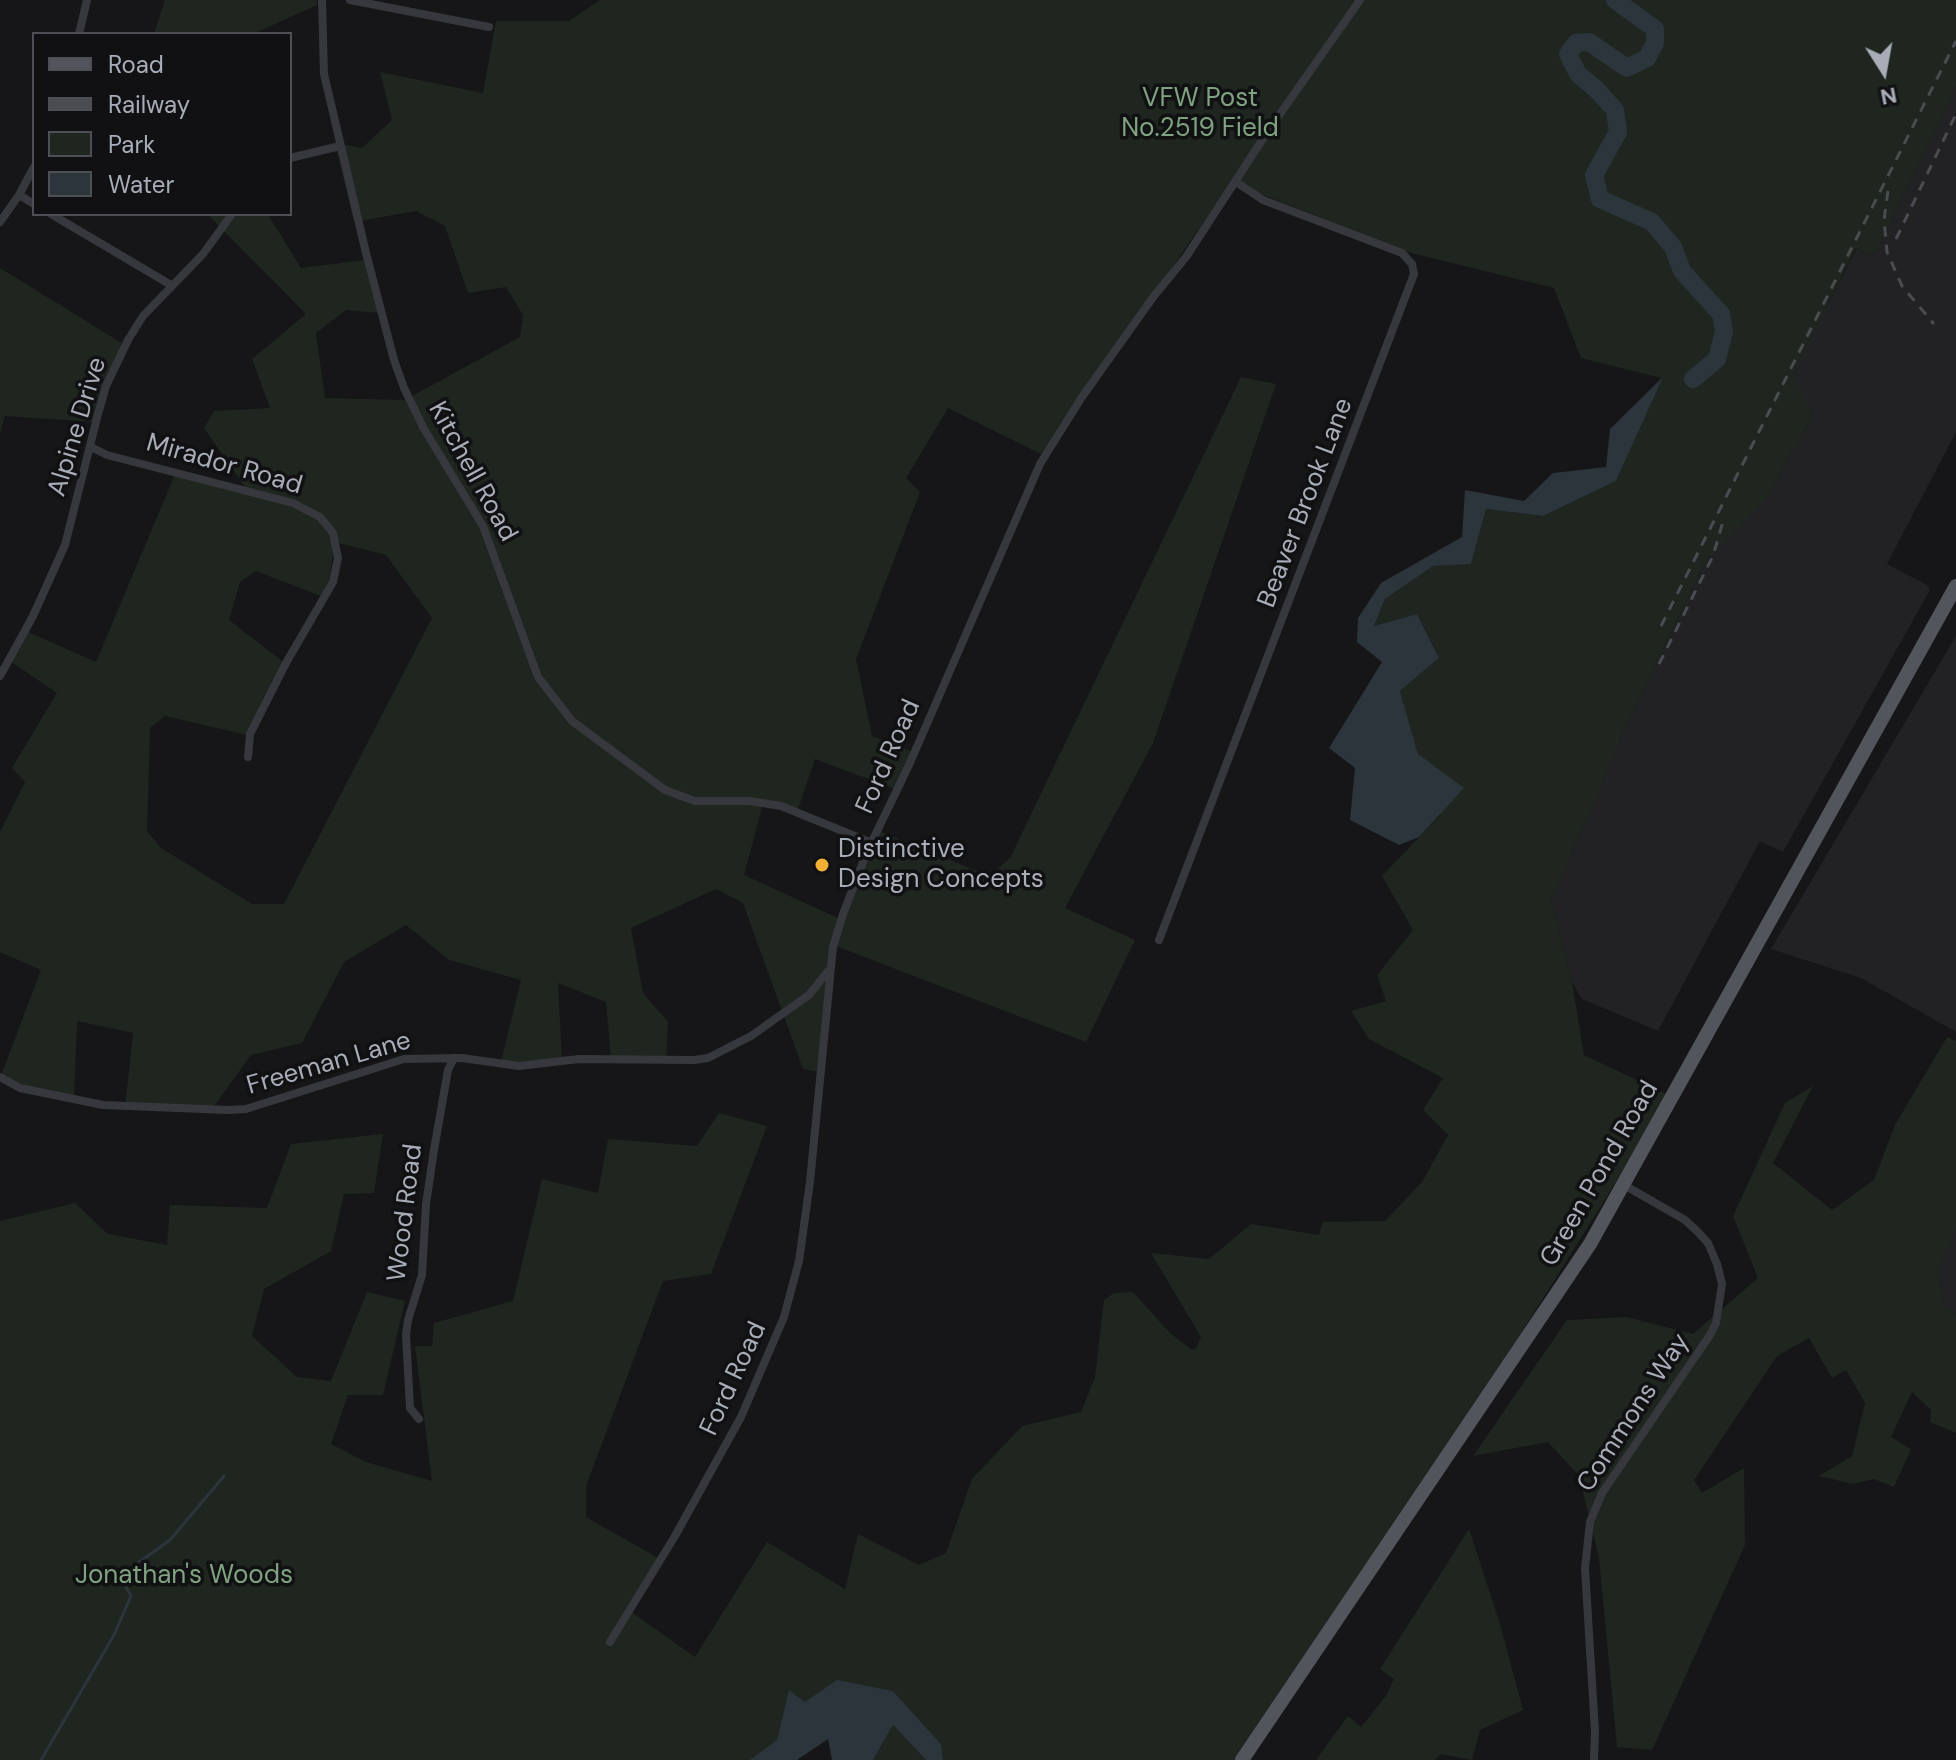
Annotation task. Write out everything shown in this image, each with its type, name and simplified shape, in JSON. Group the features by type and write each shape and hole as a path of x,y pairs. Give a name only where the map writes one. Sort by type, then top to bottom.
{"main road":[{"name":"Green Pond Road","path":"1242,1760 1553,1302 1624,1185 1697,1048 1956,586"}],"street":[{"path":"79,32 87,0"},
{"name":"Kitchell Road","path":"322,0 324,74 386,332 404,388 424,429 483,526 531,662 559,706 604,747 679,796 695,801 750,801 781,806 872,843"},
{"path":"350,0 489,27"},
{"name":"Ford Road","path":"610,1642 736,1427 762,1374 784,1317 796,1278 810,1182 833,947 872,843 1040,464 1082,397 1154,296 1186,257 1268,131 1360,0"},
{"path":"292,158 340,146"},
{"path":"0,222 32,171"},
{"name":"Beaver Brook Lane","path":"1159,940 1414,274 1412,264 1402,253 1263,200 1236,182"},
{"path":"19,195 32,203"},
{"path":"54,216 171,285"},
{"name":"Alpine Drive","path":"0,676 60,559 106,386 128,340 143,316 203,254 231,216"},
{"name":"Mirador Road","path":"91,447 107,455 293,503 320,517 333,533 338,558 333,582 286,663 250,734 248,757"},
{"name":"Freeman Lane","path":"0,1077 20,1088 103,1105 237,1110 404,1059 454,1058 519,1066 579,1059 708,1058 751,1036 796,1005 820,984 831,965"},
{"name":"Wood Road","path":"419,1419 410,1408 406,1335 422,1275 426,1204 448,1070 454,1058"},
{"name":"Commons Way","path":"1594,1760 1585,1568 1590,1522 1602,1493 1710,1335 1716,1323 1722,1284 1708,1243 1698,1232 1685,1220 1624,1185"}],"shaded area":[{"path":"1956,86 1956,432 1887,564 1927,585 1930,590 1783,852 1760,841 1658,1031 1582,999 1572,982 1551,899 1610,761 1704,564 1766,500 1813,414 1791,375 1857,248 1875,255"},
{"path":"1956,636 1956,1032 1861,978 1771,949"},
{"path":"1956,1229 1956,1313 1944,1306 1937,1268"}],"green space":[{"path":"165,0 317,0 317,5 257,32 155,32"},
{"path":"600,0 1956,0 1956,86 1875,255 1856,248 1792,375 1813,414 1766,500 1704,564 1610,761 1551,899 1572,982 1584,1055 1666,1094 1624,1169 1497,1372 1236,1760 943,1760 941,1744 893,1691 805,1702 790,1691 797,1727 762,1760 0,1760 0,1221 75,1203 108,1234 167,1245 170,1205 267,1208 291,1144 383,1134 374,1193 344,1194 331,1251 264,1289 252,1336 297,1377 331,1381 367,1292 405,1301 383,1395 348,1395 331,1444 366,1462 432,1481 415,1346 432,1346 434,1323 513,1301 542,1179 598,1193 608,1139 697,1146 719,1113 767,1126 711,1274 663,1281 586,1486 586,1517 660,1559 627,1609 695,1657 767,1542 845,1589 858,1534 919,1565 946,1553 972,1479 1022,1426 1081,1412 1095,1377 1104,1300 1114,1293 1133,1292 1170,1333 1192,1350 1196,1348 1201,1337 1151,1253 1209,1259 1251,1224 1319,1235 1323,1222 1385,1221 1422,1182 1448,1135 1423,1110 1443,1078 1369,1039 1351,1011 1386,1001 1377,975 1413,930 1382,876 1441,814 1418,754 1400,691 1439,658 1417,614 1374,626 1385,599 1433,566 1471,564 1486,509 1543,516 1616,481 1662,378 1581,358 1554,288 1407,252 1231,182 1043,455 948,408 906,478 920,492 856,659 872,736 913,752 898,790 815,759 797,812 763,804 744,875 840,919 877,830 989,876 1010,858 1241,377 1276,384 1153,743 1065,908 1135,940 1086,1042 833,945 819,1072 803,1069 743,903 716,889 631,928 643,993 668,1022 666,1063 611,1060 606,1002 558,983 562,1062 500,1066 521,980 449,960 406,925 344,962 302,1043 251,1055 212,1109 125,1108 133,1033 77,1021 74,1099 0,1078 41,970 0,952 0,832 25,782 12,768 57,693 10,661 26,631 96,662 176,472 249,493 204,428 214,411 270,408 252,359 306,314 209,216 269,216 301,268 365,260 380,313 346,310 316,333 325,398 405,400 520,337 523,315 506,287 468,293 445,226 416,211 354,222 335,143 362,148 392,120 380,72 483,93 496,21 569,21","holes":["335,542 386,555 432,618 284,904 252,904 161,848 147,831 150,728 165,716 247,735 286,664 229,620 240,582 256,571 326,598"]},
{"path":"0,268 125,345 95,422 5,416 0,433"},
{"path":"1947,1037 1956,1041 1956,1229 1937,1268 1944,1306 1956,1313 1956,1433 1930,1422 1931,1410 1912,1392 1891,1437 1911,1449 1894,1487 1874,1479 1853,1484 1819,1476 1852,1456 1865,1403 1846,1370 1832,1378 1809,1338 1777,1356 1694,1480 1702,1493 1744,1468 1745,1545 1652,1750 1617,1747 1599,1558 1579,1476 1548,1442 1473,1456 1567,1320 1627,1317 1693,1334 1758,1278 1733,1216 1785,1103 1813,1086 1773,1163 1832,1210 1874,1180 1895,1125"},
{"path":"1469,1529 1500,1624 1523,1710 1480,1730 1472,1760 1441,1754 1435,1760 1316,1760 1348,1716 1361,1727 1386,1696 1394,1679 1380,1669"},
{"path":"893,1725 926,1760 873,1760"}],"water":[{"path":"1663,377 1616,481 1543,516 1486,509 1471,564 1433,566 1385,599 1374,626 1417,614 1439,658 1400,691 1418,754 1464,788 1419,837 1399,845 1350,820 1355,768 1329,748 1382,662 1357,642 1358,618 1381,583 1462,537 1465,490 1524,501 1553,473 1606,467 1610,429"},
{"path":"837,1680 893,1691 941,1744 943,1760 926,1760 893,1725 873,1760 832,1760 828,1739 797,1760 750,1760 777,1740 789,1690 805,1702"}],"waterway":[{"path":"1615,0 1655,29 1655,43 1647,58 1627,68 1589,42 1576,43 1568,54 1578,74 1615,110 1618,132 1594,175 1600,199 1652,222 1673,247 1682,271 1721,314 1724,331 1717,359 1693,379"},
{"path":"41,1760 114,1635 131,1596 120,1576 170,1540 224,1476"}],"railway":[{"path":"1661,626 1956,41"},
{"path":"1896,239 1956,114"},
{"path":"1888,191 1884,220 1887,252 1902,286 1934,324"},
{"path":"1659,664 1713,556 1724,518"}],"place":[{"name":"Distinctive Design Concepts","path":"822,865"}],"park label":[{"name":"VFW Post No.2519 Field","path":"1200,114"},
{"name":"Jonathan's Woods","path":"184,1576"}]}
